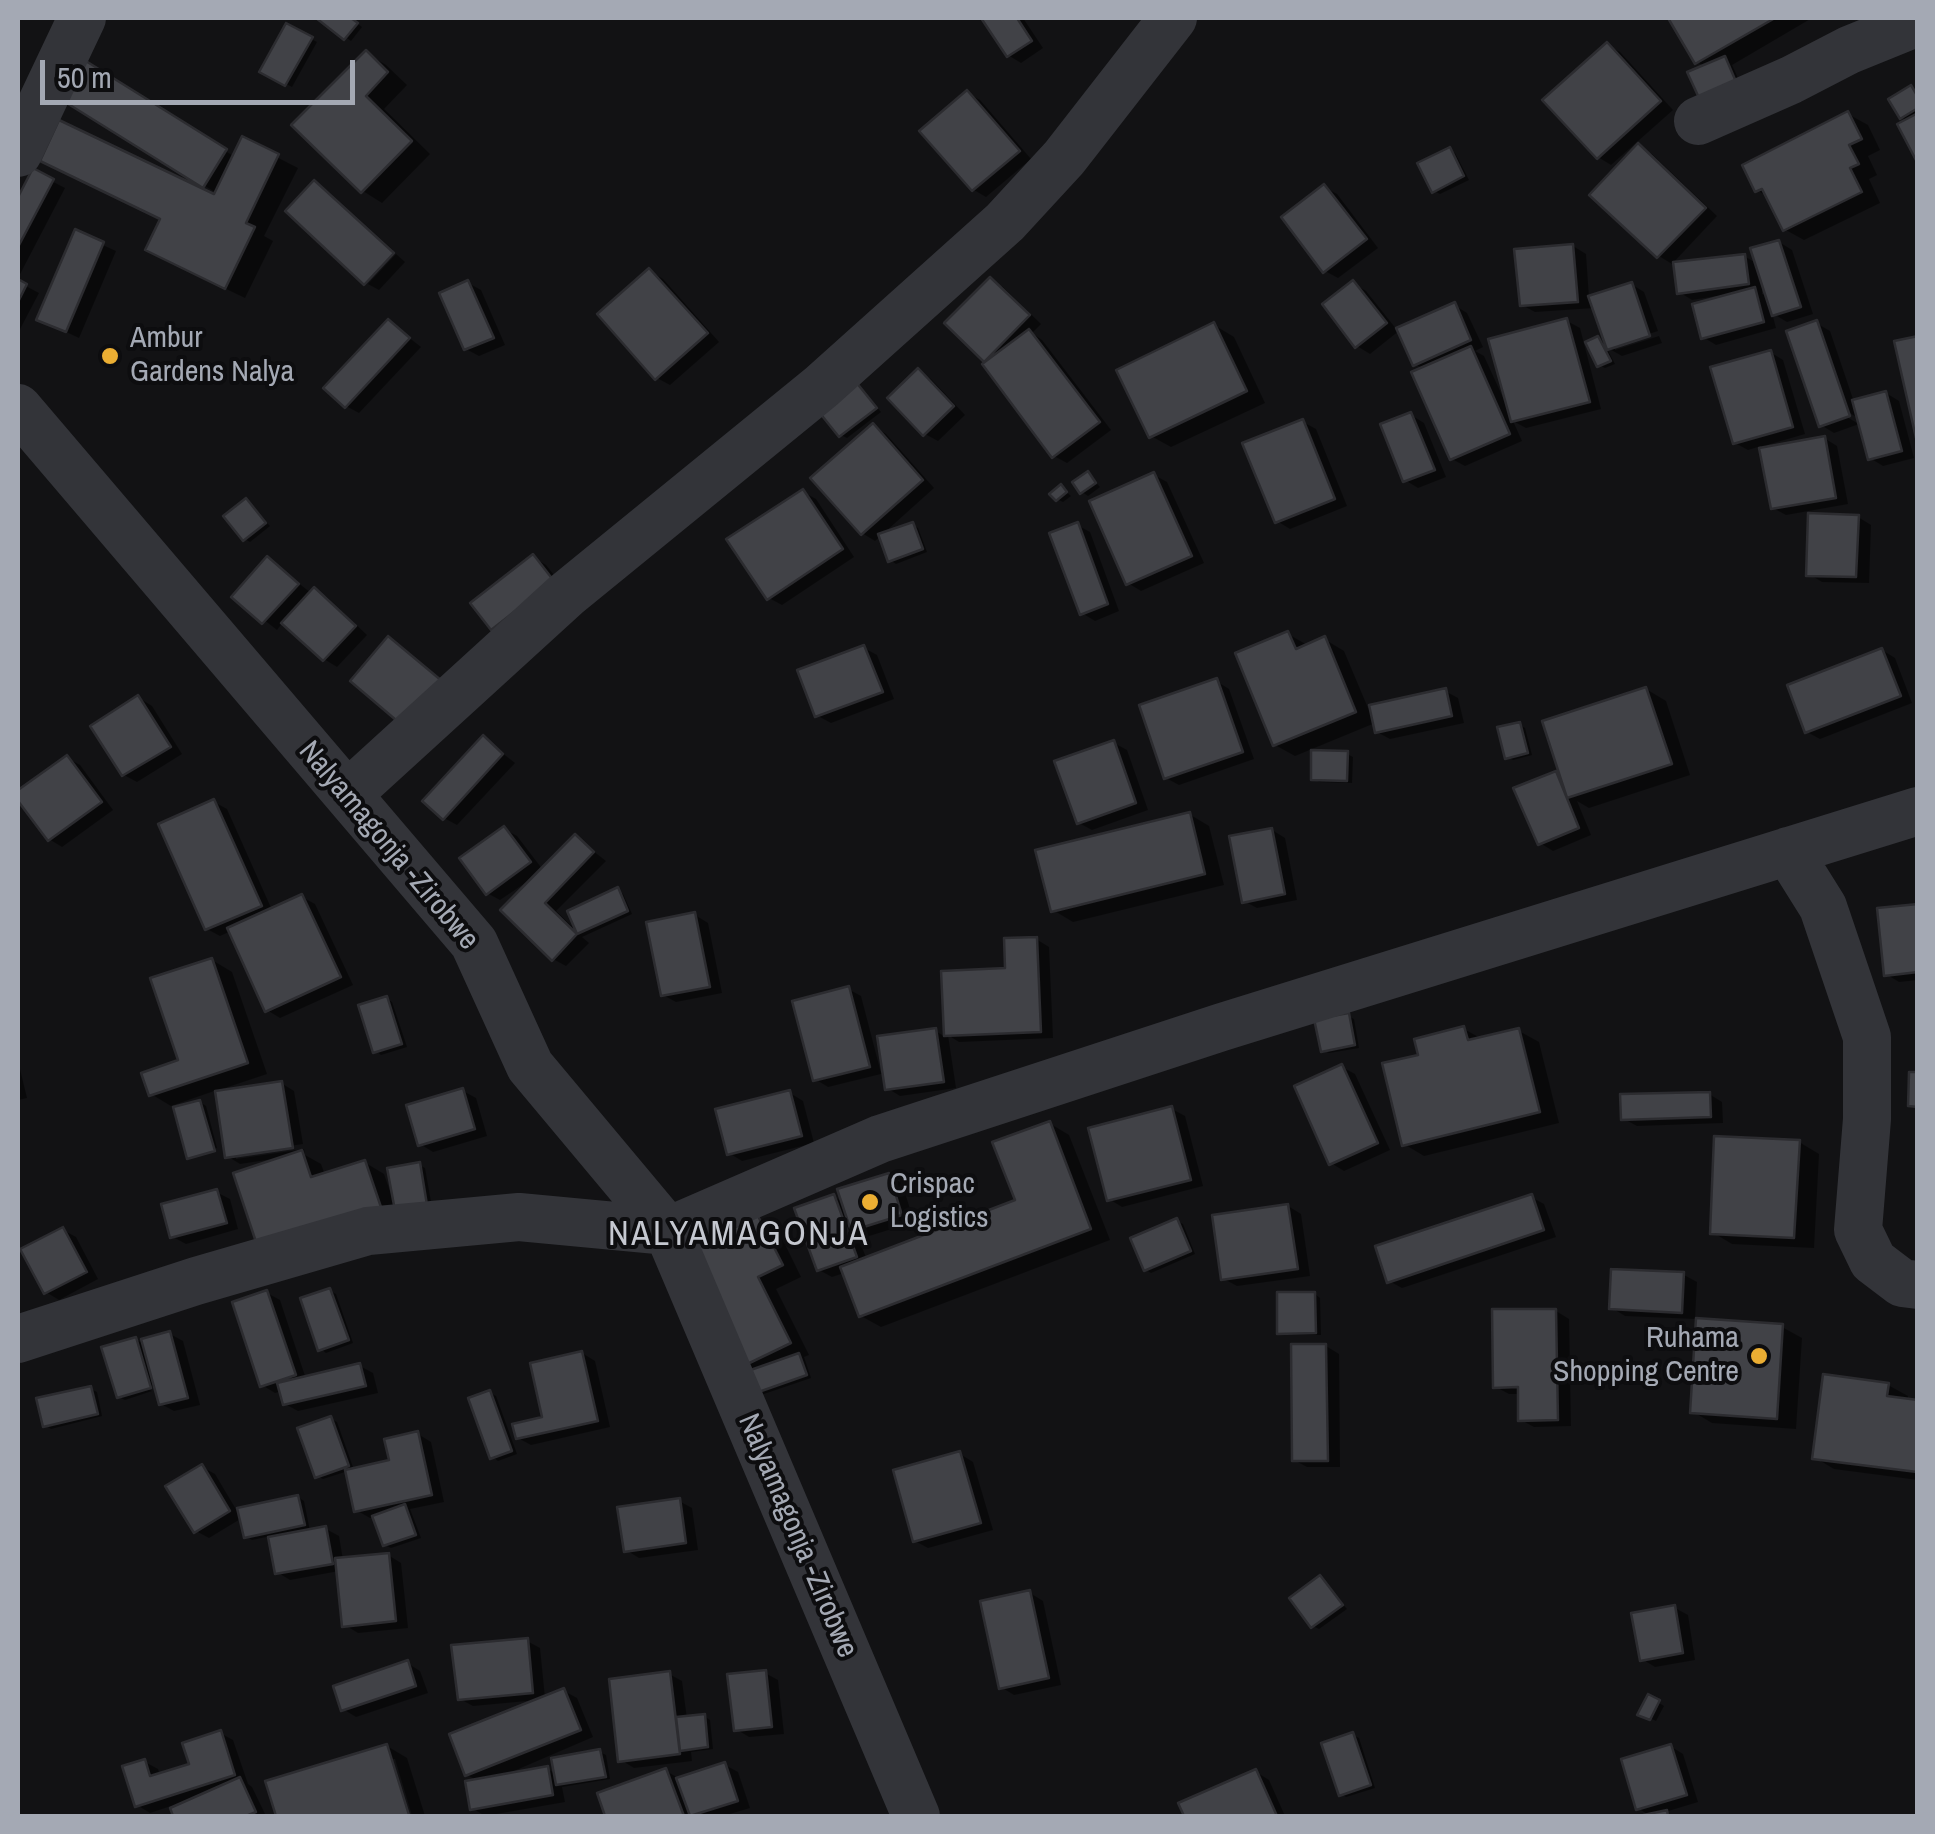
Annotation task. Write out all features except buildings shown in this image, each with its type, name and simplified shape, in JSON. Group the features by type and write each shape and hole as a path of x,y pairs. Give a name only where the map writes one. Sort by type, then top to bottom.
{"street":[{"path":"18,152 82,18"},
{"path":"349,793 566,595 821,387 1005,222 1064,158 1173,18"},
{"path":"1698,120 1918,22"},
{"name":"Nalyamagonja -Zirobwe","path":"18,408 474,943 530,1066 668,1231 916,1816"},
{"path":"18,1339 196,1280 368,1231 519,1217 668,1231 880,1138 1222,1027 1918,811"},
{"path":"1788,851 1823,907 1867,1037 1867,1119 1858,1230 1872,1261 1902,1282 1918,1285"}],"place":[{"name":"Ambur Gardens Nalya","path":"110,356"},
{"name":"Crispac Logistics","path":"870,1202"},
{"name":"Ruhama Shopping Centre","path":"1759,1356"}],"district":[{"name":"NALYAMAGONJA","path":"739,1236"}]}
